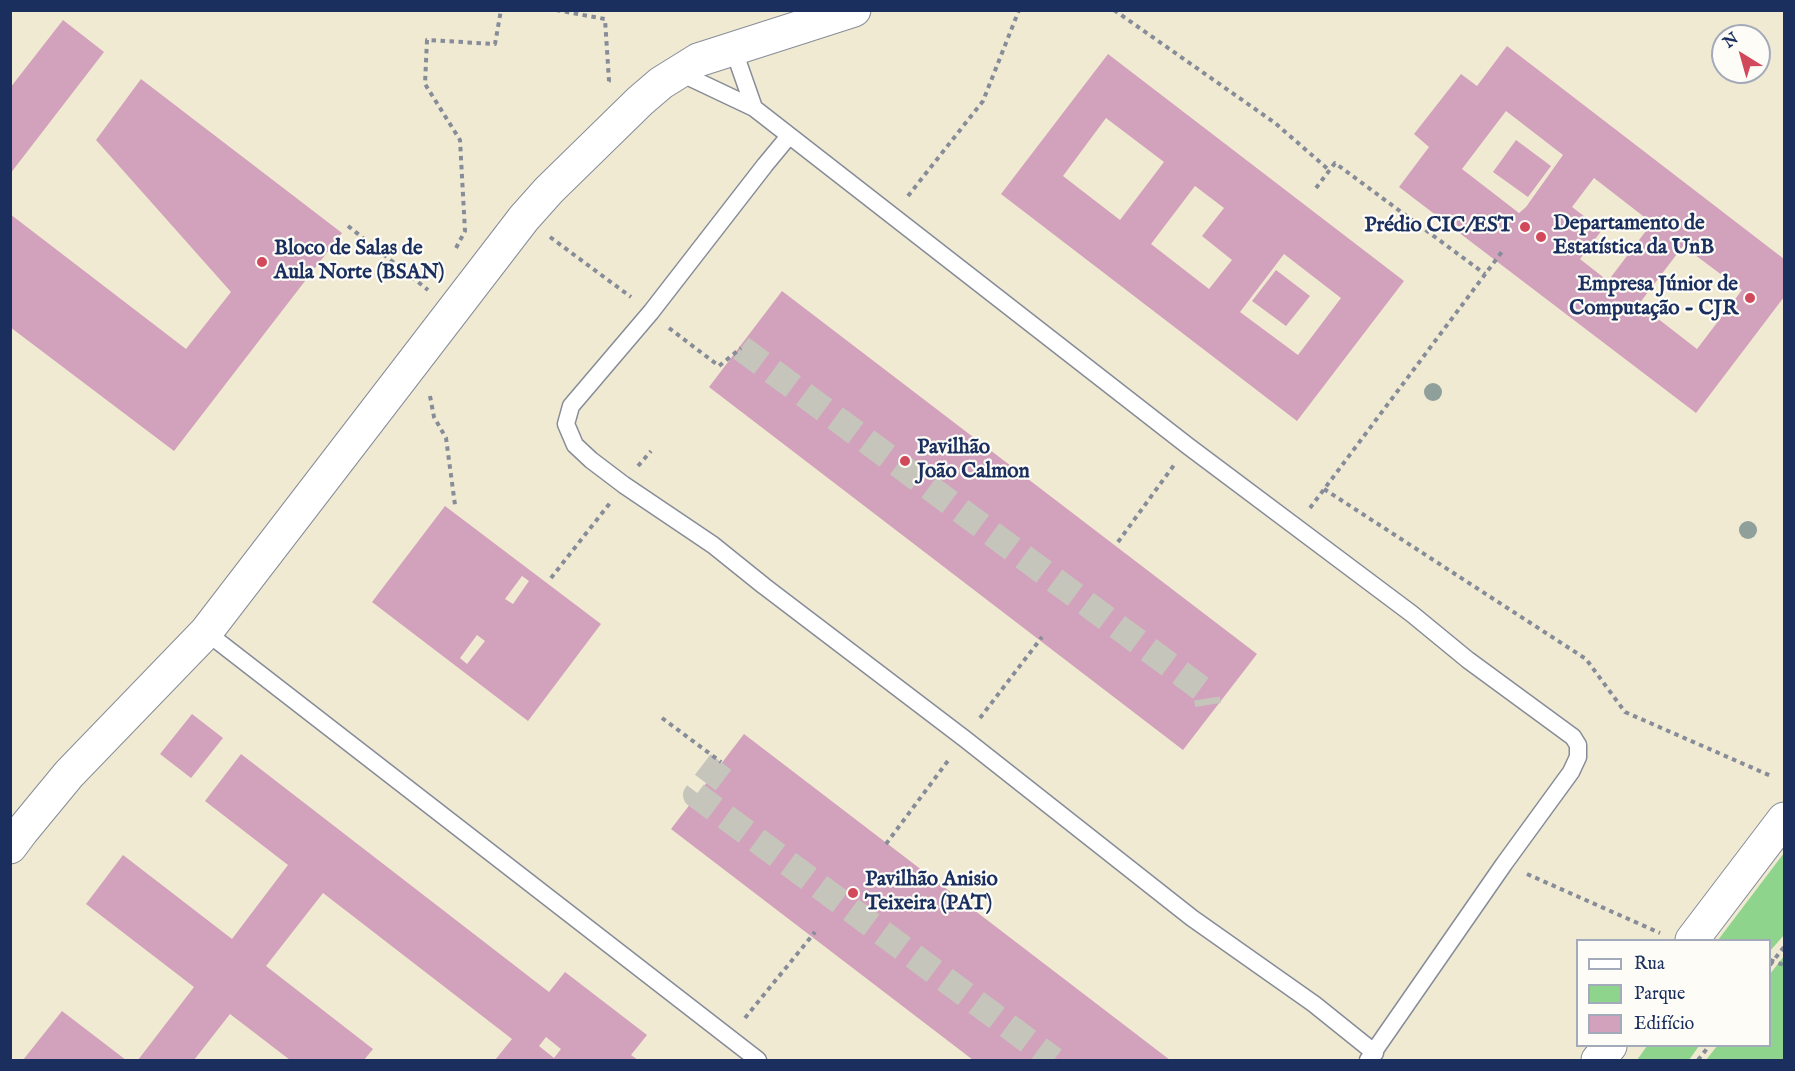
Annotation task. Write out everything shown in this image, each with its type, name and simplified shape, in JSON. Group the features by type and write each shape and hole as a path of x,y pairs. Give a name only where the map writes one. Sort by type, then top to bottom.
{"street":[{"path":"10,848 69,774 206,632 524,218 549,190 640,101 698,60 854,10"},
{"path":"1680,938 1785,819"},
{"path":"1598,1060 1609,1047"}],"lane":[{"path":"733,48 754,108"},
{"path":"678,72 754,108 1188,446 1412,614 1468,660 1573,737 1578,745 1578,757 1571,772 1504,864 1371,1057 1314,1004 1192,918 713,545 624,485 575,445 566,424 571,406 651,312 789,136"},
{"path":"206,632 758,1060"}],"path":[{"path":"454,252 465,231 459,140 425,84 427,40 495,44 501,10"},
{"path":"556,10 605,19 609,81 602,90"},
{"path":"892,216 983,101 1019,10"},
{"path":"1114,10 1275,123 1329,170"},
{"path":"1316,188 1335,163 1485,274"},
{"path":"524,218 651,312 719,366 741,348"},
{"path":"348,226 431,293"},
{"path":"1295,527 1504,249"},
{"path":"429,389 434,417 446,438 456,505"},
{"path":"1118,542 1188,446"},
{"path":"551,578 651,451"},
{"path":"1324,489 1586,659 1625,712 1772,776"},
{"path":"662,718 721,762"},
{"path":"1504,864 1680,938"},
{"path":"728,1037 815,932"},
{"path":"1785,947 1771,960 1785,965"},
{"path":"1698,1060 1708,1047"}],"green space":[{"path":"1784,853 1784,935 1771,950 1771,939 1719,939"},
{"path":"1784,956 1784,1060 1706,1060 1716,1047 1771,1047 1771,973"},
{"path":"1646,1047 1698,1047 1689,1060 1637,1060"}],"building":[{"path":"63,20 104,52 10,174 10,88"},
{"name":"Prédio CIC/EST","path":"1507,46 1784,259 1784,297 1696,413 1399,187 1429,147 1414,134 1461,74 1477,86","holes":["1506,111 1563,155 1526,207 1519,213 1462,169","1594,178 1652,223 1608,281 1580,259 1602,230 1572,207","1683,246 1742,290 1697,349 1639,304"]},
{"path":"1108,54 1404,281 1297,421 1001,194","holes":["1106,118 1164,162 1120,220 1063,176","1195,186 1224,208 1202,236 1232,260 1209,289 1151,244","1284,254 1341,298 1298,355 1240,312"]},
{"name":"Bloco de Salas de Aula Norte (BSAN)","path":"141,79 342,233 174,451 10,327 10,214 186,349 231,292 96,140"},
{"path":"1516,140 1551,166 1528,197 1493,172"},
{"path":"1276,270 1310,296 1286,326 1252,301"},
{"name":"Pavilhão João Calmon","path":"782,291 1257,654 1183,750 709,387"},
{"path":"445,506 601,624 528,721 372,602","holes":["522,576 529,581 513,604 505,599","477,635 485,641 467,664 460,658"]},
{"path":"192,714 223,738 191,778 160,754"},
{"name":"Pavilhão Anisio Teixeira (PAT)","path":"744,734 1170,1060 973,1060 671,829"},
{"path":"241,754 549,992 565,972 647,1035 631,1055 638,1060 495,1060 512,1039 323,893 266,966 373,1049 364,1060 290,1060 230,1014 194,1060 138,1060 194,987 86,904 123,855 232,939 288,865 205,801","holes":["546,1037 561,1049 554,1058 539,1046"]},
{"path":"62,1011 126,1060 23,1060"}],"tunnel":[{"path":"741,348 1206,692 1208,705"},
{"path":"721,762 696,795 1054,1060"}],"place":[{"name":"Prédio CIC/EST","path":"1525,227"},
{"name":"Departamento de Estatística da UnB","path":"1541,237"},
{"name":"Bloco de Salas de Aula Norte (BSAN)","path":"262,262"},
{"name":"Empresa Júnior de Computação - CJR","path":"1750,298"},
{"name":"Pavilhão João Calmon","path":"905,461"},
{"name":"Pavilhão Anisio Teixeira (PAT)","path":"853,893"}]}
